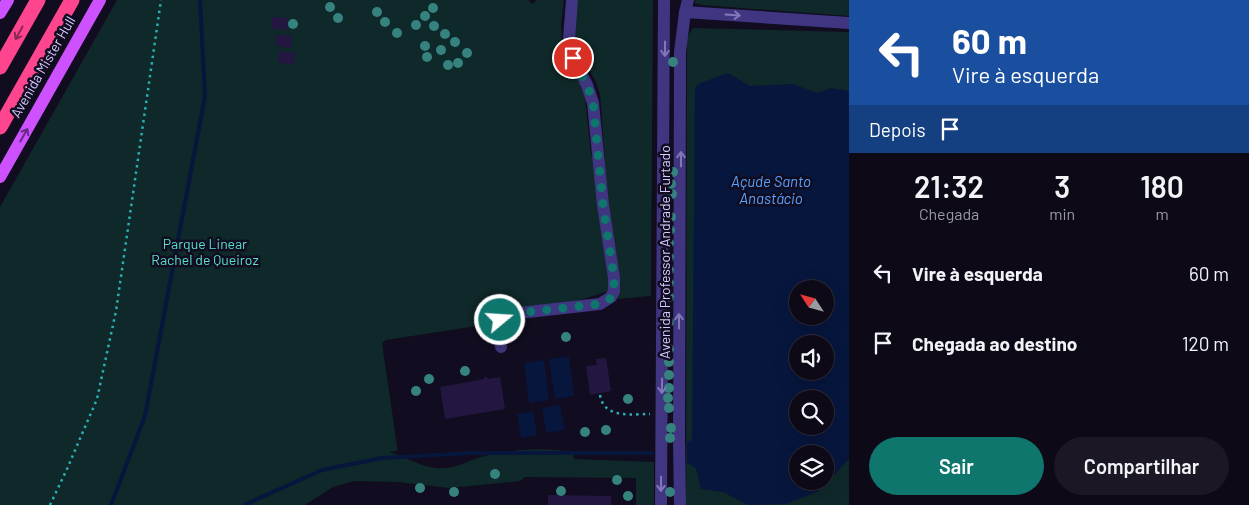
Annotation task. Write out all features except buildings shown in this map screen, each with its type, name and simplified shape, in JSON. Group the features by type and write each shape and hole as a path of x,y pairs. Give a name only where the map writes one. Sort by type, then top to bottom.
{"highway":[{"path":"0,67 38,0"},
{"name":"Avenida Mister Hull","path":"0,127 72,0"}],"main road":[{"path":"0,14 8,0"},
{"name":"Avenida Mister Hull","path":"0,177 100,0"}],"street":[{"path":"501,347 498,326 500,320 505,316 600,304 608,301 614,291 593,102 587,85 573,58 569,39 572,0"},
{"name":"Avenida Professor Andrade Furtado","path":"661,505 664,0"},
{"path":"686,6 849,23"},
{"name":"Avenida Professor Andrade Furtado","path":"680,505 680,52 686,6"}],"path":[{"path":"50,505 97,399 116,311 160,0"},
{"path":"600,395 602,403 608,410 636,414"}],"green space":[{"name":"Parque Linear Rachel de Queiroz","path":"117,0 528,0 532,4 537,0 564,0 561,25 565,54 584,89 591,155 605,162 600,94 595,80 579,53 572,27 578,0 653,0 651,296 617,299 615,289 558,307 490,319 490,324 386,340 382,343 397,446 397,451 389,452 423,465 437,468 454,467 481,457 504,452 538,449 573,452 574,459 654,462 654,505 636,505 636,478 525,477 520,481 449,488 398,482 354,481 333,487 305,505 0,505 0,207"},
{"path":"695,0 849,0 849,16 702,5 695,3"},
{"name":"Açude Santo Anastácio","path":"693,28 849,32 849,505 686,504 687,37"}],"water":[{"name":"Açude Santo Anastácio","path":"728,73 750,86 793,84 817,93 831,88 849,91 849,459 834,475 834,445 789,445 789,490 820,490 786,504 748,505 723,492 701,489 696,468 687,463 687,442 692,440 695,88 698,84"},
{"path":"569,356 574,396 555,399 549,359"},
{"path":"544,360 549,400 529,403 524,363"},
{"path":"560,405 565,430 546,433 542,408"},
{"path":"533,411 537,435 521,438 517,414"}],"waterway":[{"path":"111,505 145,416 205,96 200,0"},
{"path":"244,505 322,470 382,458 470,453 652,453"}],"route":[{"path":"500,320 510,314 600,304 608,301 614,291 593,102 587,85 573,58"}]}
